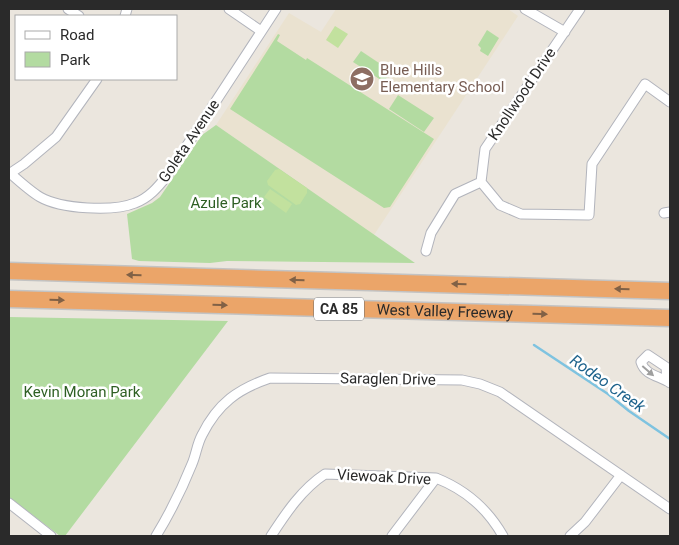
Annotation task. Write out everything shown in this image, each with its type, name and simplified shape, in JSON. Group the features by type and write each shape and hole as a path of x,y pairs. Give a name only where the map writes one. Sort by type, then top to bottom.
{"highway":[{"name":"West Valley Freeway","path":"9,271 670,291"},
{"name":"West Valley Freeway","path":"9,299 670,318"}],"street":[{"path":"229,9 261,31"},
{"name":"Goleta Avenue","path":"9,174 41,198 63,204 89,207 119,207 135,203 148,196 167,176 276,9"},
{"path":"525,9 565,32"},
{"name":"Knollwood Drive","path":"481,182 485,149 580,9"},
{"path":"9,174 56,137 96,80"},
{"path":"426,251 430,232 455,194 481,182 500,206 521,214 589,215 592,164 645,84 670,102"},
{"name":"Saraglen Drive","path":"156,536 180,492 193,462 201,436 216,411 235,394 249,385 270,378 462,380 480,384 500,392 670,509"},
{"name":"Viewoak Drive","path":"271,536 312,483 325,474 436,478 453,485 484,508 496,523 503,536"},
{"path":"570,536 584,522 621,475"},
{"path":"392,536 436,478"},
{"path":"9,503 51,536"}],"shaded area":[{"name":"Blue Hills Elementary School","path":"336,9 508,9 518,16 374,235 216,125 289,13 321,32"}],"green space":[{"path":"335,26 348,34 338,48 326,40"},
{"path":"487,30 499,38 488,56 480,51 481,48 478,45"},
{"path":"278,34 280,35 277,41 434,139 390,207 384,208 230,109"},
{"path":"361,51 391,71 384,82 353,62"},
{"path":"398,95 434,118 424,132 389,109"},
{"name":"Azule Park","path":"216,125 415,263 227,261 210,263 139,261 132,259 127,214 152,203 160,197 202,135"},
{"path":"279,169 307,188 307,193 300,204 296,205 268,185 267,181 275,170"},
{"path":"270,189 292,204 286,213 264,197"},
{"name":"Kevin Moran Park","path":"9,317 228,321 65,536 60,536 9,497"}],"waterway":[{"name":"Rodeo Creek","path":"534,345 608,394 670,439"}],"place":[{"name":"Blue Hills Elementary School","path":"362,79"}]}
